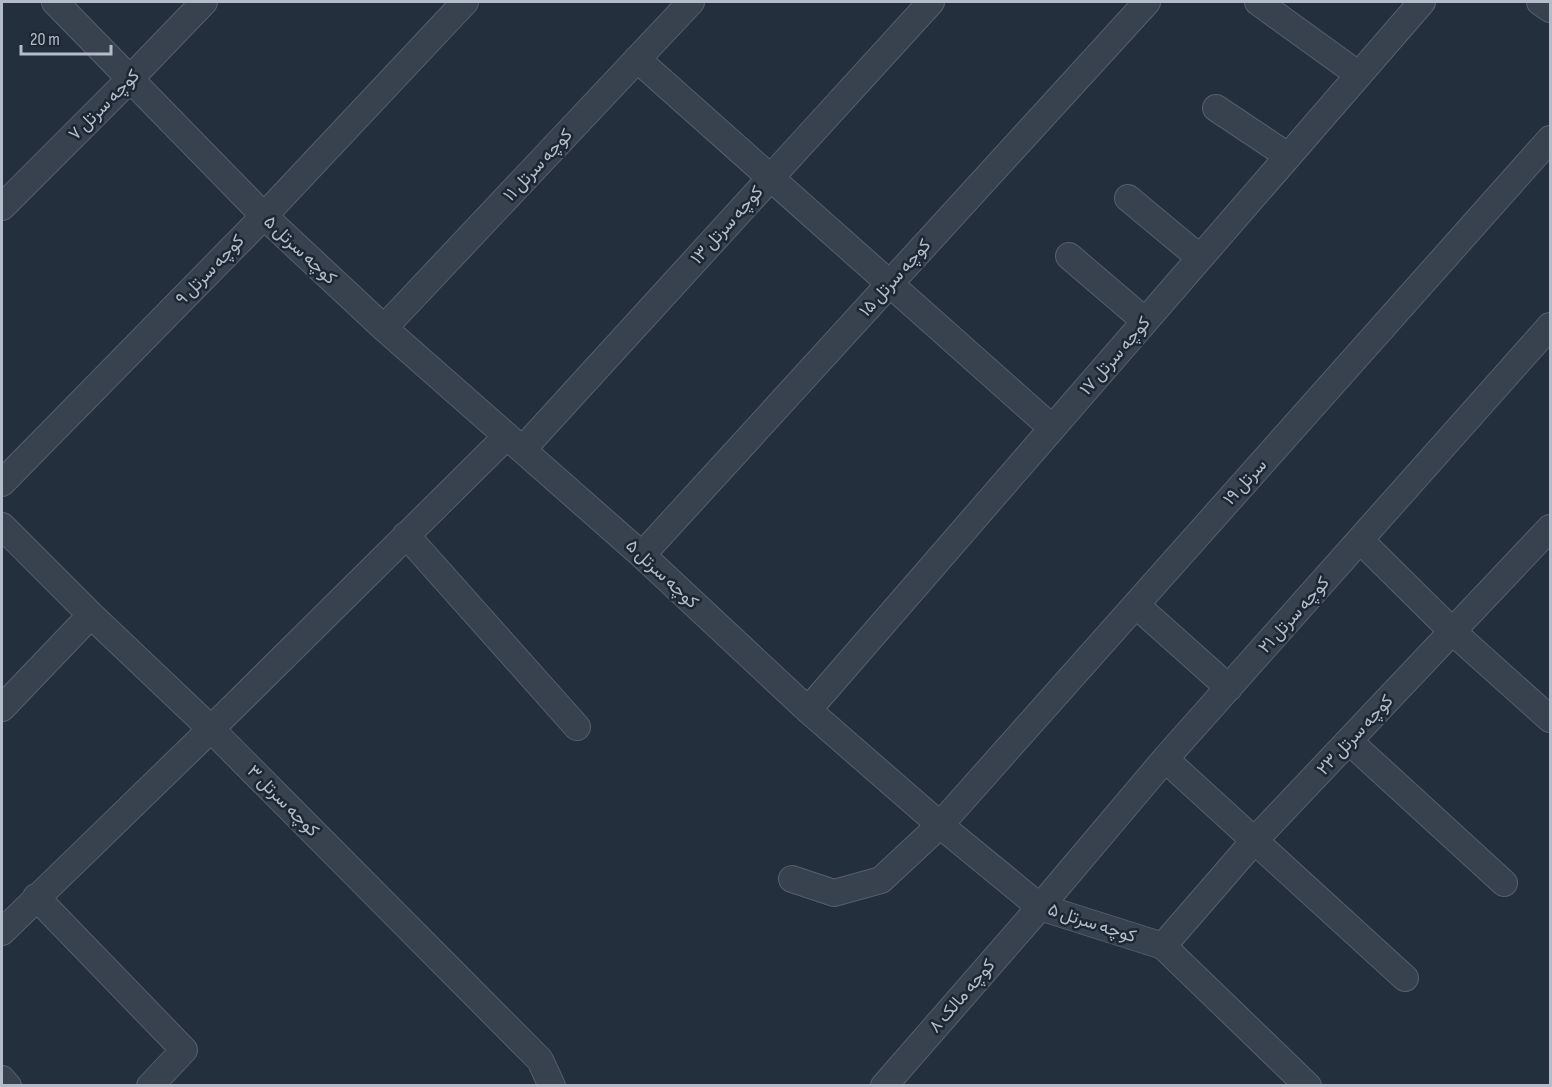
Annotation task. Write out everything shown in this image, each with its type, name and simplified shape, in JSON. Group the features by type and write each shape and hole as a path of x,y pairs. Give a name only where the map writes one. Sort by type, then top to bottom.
{"street":[{"name":"کوچه سرتل ۵","path":"56,2 129,80 264,216 384,328 642,555 808,710 940,825 1041,907 1163,946 1291,1080"},
{"name":"کوچه سرتل ۷","path":"2,207 204,2"},
{"name":"کوچه سرتل ۹","path":"2,483 264,216 465,2"},
{"name":"کوچه سرتل ۱۱","path":"384,328 691,2"},
{"name":"کوچه سرتل ۱۳","path":"6,917 36,897 211,729 406,535 515,442 770,178 931,2"},
{"name":"کوچه سرتل ۱۵","path":"642,555 1147,2"},
{"path":"1258,2 1359,75"},
{"name":"کوچه سرتل ۱۷","path":"808,710 1422,2"},
{"path":"1540,2 1551,9"},
{"path":"637,59 1052,428"},
{"path":"1216,108 1288,156"},
{"name":"سرتل ۱۹","path":"792,879 834,893 881,880 940,825 1551,139"},
{"path":"1128,198 1200,258"},
{"path":"1069,256 1145,321"},
{"name":"کوچه سرتل ۲۱","path":"1041,907 1165,759 1551,326"},
{"name":"کوچه سرتل ۳","path":"2,526 91,615 211,729 540,1060 552,1086"},
{"name":"کوچه سرتل ۲۳","path":"1163,946 1254,841 1551,528"},
{"path":"406,535 577,727"},
{"path":"1361,541 1453,632 1551,719"},
{"path":"1136,606 1229,688"},
{"path":"2,708 91,615"},
{"path":"1350,742 1504,883"},
{"path":"1165,759 1405,978"},
{"path":"36,897 184,1050 150,1086"},
{"name":"کوچه مالک ۸","path":"884,1086 1041,907"},
{"path":"2,1079 8,1086"}]}
